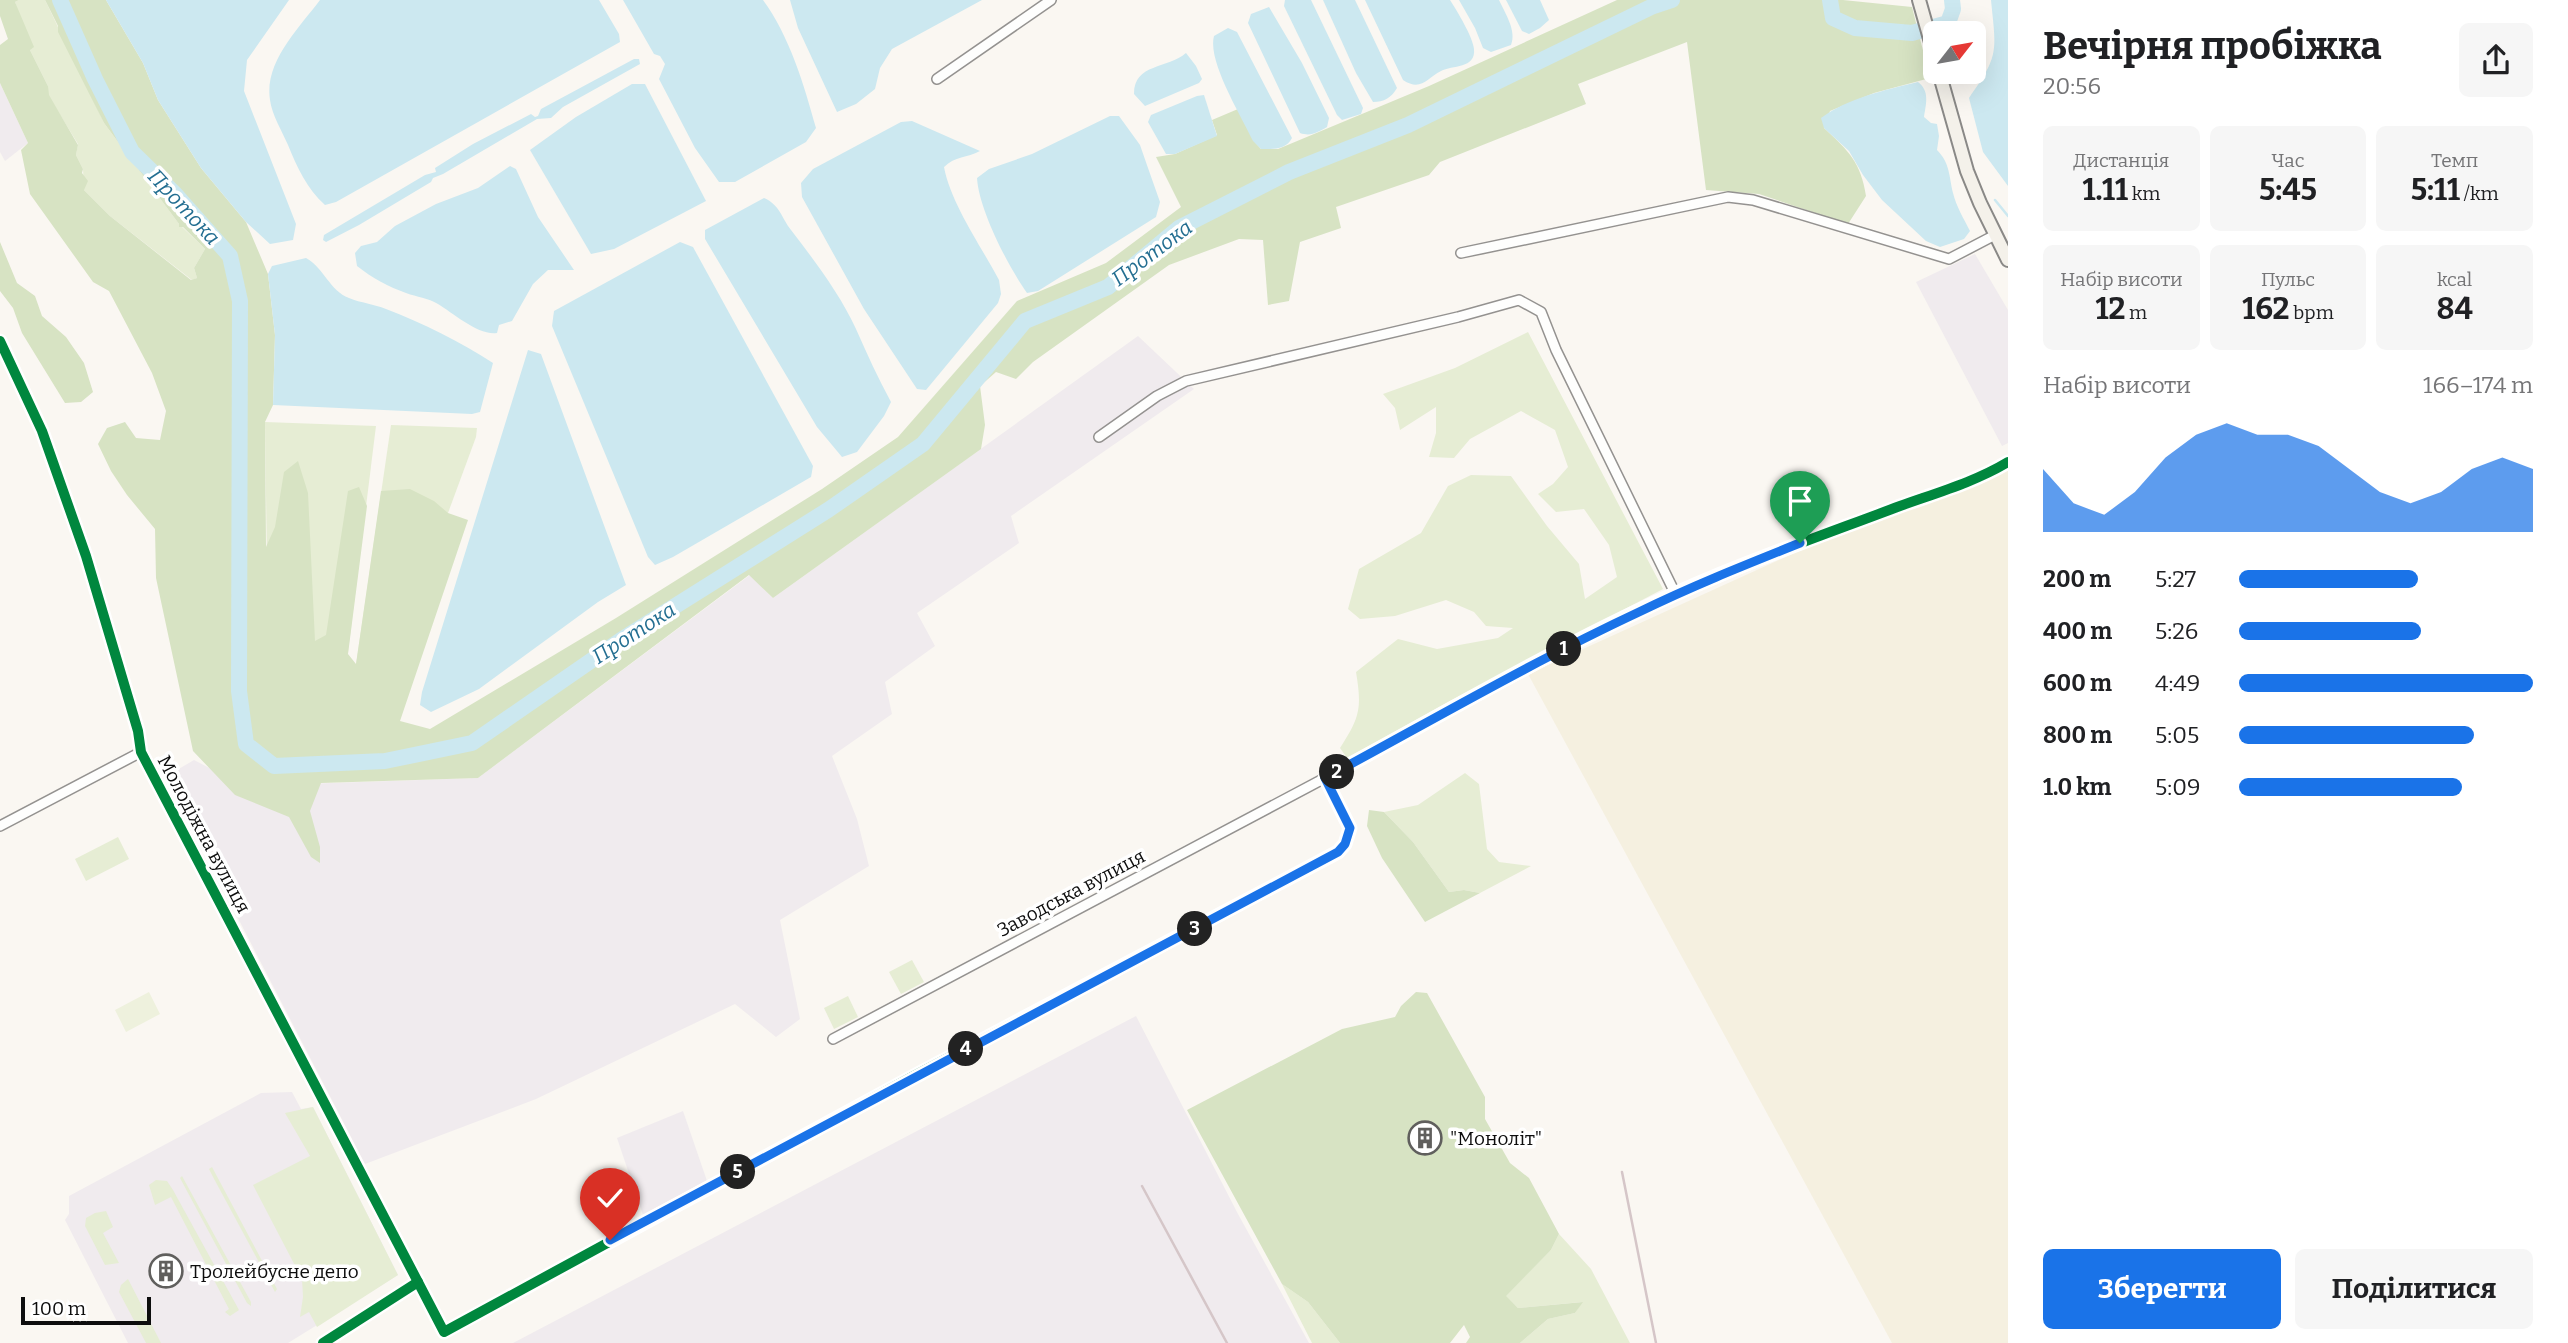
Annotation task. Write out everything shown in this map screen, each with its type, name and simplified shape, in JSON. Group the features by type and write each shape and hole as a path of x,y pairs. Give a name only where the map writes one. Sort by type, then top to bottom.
{"street":[{"path":"937,79 1051,0"},
{"path":"1919,0 1925,21"},
{"path":"1943,84 1967,171 2008,260"},
{"path":"1461,253 1728,197 1753,200 1949,258 1995,235"},
{"path":"1099,437 1157,396 1186,381 1458,317 1519,300 1541,312 1556,350 1676,595"},
{"name":"Молодіжна вулиця","path":"0,341 42,431 86,556 138,731 141,752 418,1282"},
{"name":"Заводська вулиця","path":"833,1039 1559,652 1676,595 1800,543 1994,470 2008,462"},
{"path":"0,826 141,752"},
{"path":"323,1343 418,1282 444,1332 912,1077 1338,852 1345,844 1350,828 1325,778"}],"shaded area":[{"path":"0,83 28,143 5,161 0,152"},
{"path":"1975,254 2008,310 2008,443 2002,446 1916,282"},
{"path":"1138,336 1194,389 1011,516 1019,543 917,613 935,646 885,682 892,714 832,756 857,819 869,866 780,920 800,1019 776,1037 735,1004 536,1099 365,1164 165,777 194,760 292,811 302,784 478,778 750,575 773,598"},
{"path":"2008,470 2008,1343 1892,1343 1528,674 1812,545"},
{"path":"1136,1016 1238,1214 1309,1343 513,1343"},
{"path":"292,1092 301,1109 313,1107 398,1275 288,1343 128,1343 65,1220 69,1214 69,1196 261,1093"},
{"path":"683,1111 707,1181 643,1215 617,1138"}],"green space":[{"path":"0,0 19,0 15,2 34,47 30,50 48,86 49,95 78,145 76,155 88,181 84,190 110,216 191,280 197,278 194,268 205,249 183,227 179,227 104,123 58,32 58,26 45,0 106,0 143,63 158,100 201,168 246,222 268,274 275,335 273,405 265,422 266,547 275,527 284,472 298,461 308,493 315,641 326,635 348,491 359,487 367,506 348,654 356,664 381,491 410,489 434,501 448,513 468,520 400,721 430,729 616,618 822,489 898,437 1017,301 1106,263 1181,207 1156,157 1175,154 1217,135 1212,120 1238,109 1261,149 1278,149 1429,86 1617,0 1843,0 1912,7 1923,50 1923,80 1874,93 1830,111 1824,128 1857,166 1866,196 1848,224 1759,194 1706,190 1687,42 1578,84 1586,104 1440,162 1429,175 1336,207 1341,228 1300,242 1289,301 1268,305 1263,240 1239,239 1169,265 1033,362 1016,379 996,372 980,386 985,425 981,449 773,598 749,575 478,778 321,783 310,811 320,847 320,863 311,857 289,817 235,795 193,751 156,578 155,529 127,495 98,444 107,428 125,422 136,438 160,440 166,411 152,373 109,291 93,282 30,194 21,150 28,143 0,83 0,45 8,39 0,16"},
{"path":"45,0 104,123 179,224 205,249 194,268 197,278 192,280 110,216 84,190 83,169 76,155 78,144 48,95 48,86 30,50 15,2"},
{"path":"0,242 17,283 35,296 42,316 66,337 84,363 93,392 81,402 65,403 22,333 13,308 0,291"},
{"path":"1528,332 1663,589 1347,758 1340,748 1358,712 1356,672 1398,639 1437,649 1498,638 1513,628 1486,626 1474,612 1446,600 1395,616 1360,619 1348,609 1359,569 1421,533 1448,486 1471,475 1511,476 1579,564 1585,599 1617,577 1609,545 1584,509 1556,512 1538,494 1553,484 1568,467 1555,430 1521,411 1470,439 1454,458 1429,457 1436,433 1436,407 1400,430 1395,408 1383,394 1455,368"},
{"path":"265,422 376,426 339,724 269,710"},
{"path":"391,425 477,428 448,513 346,734"},
{"path":"1465,773 1479,784 1487,849 1499,862 1531,866 1480,893 1464,890 1449,892 1413,842 1384,812 1418,805"},
{"path":"1369,810 1384,812 1413,842 1449,892 1464,890 1480,893 1425,922 1382,858 1367,826"},
{"path":"118,837 129,859 86,881 75,859"},
{"path":"912,960 924,982 901,994 889,972"},
{"path":"149,992 160,1014 126,1032 115,1010"},
{"path":"1416,992 1427,993 1485,1097 1485,1119 1510,1163 1529,1178 1559,1234 1551,1250 1506,1296 1518,1308 1583,1302 1575,1313 1548,1319 1520,1343 1466,1343 1470,1337 1464,1325 1450,1343 1340,1343 1308,1302 1282,1284 1187,1110 1342,1029 1395,1017 1401,1006"},
{"path":"848,996 858,1017 834,1029 824,1008"},
{"path":"313,1107 398,1275 317,1327 309,1312 300,1317 302,1279 253,1185 310,1156 285,1113"},
{"path":"212,1167 277,1289 275,1292 213,1177 209,1169"},
{"path":"182,1176 251,1302 251,1306 180,1178"},
{"path":"156,1180 167,1181 173,1190 239,1310 230,1316 225,1312 229,1309 171,1197 155,1205 149,1185"},
{"path":"106,1211 113,1227 103,1233 119,1263 105,1265 85,1226 86,1218"},
{"path":"1559,1234 1591,1269 1630,1343 1520,1343 1548,1319 1575,1313 1582,1302 1518,1308 1505,1296 1551,1250"},
{"path":"128,1279 161,1343 146,1343 119,1292 121,1285"},
{"path":"1282,1284 1308,1302 1340,1343 1312,1343"}],"water":[{"path":"106,0 289,0 247,60 244,91 296,224 293,240 270,244 246,222 201,168 158,100 143,63"},
{"path":"320,0 599,0 619,34 620,42 336,202 325,205 308,185 295,161 270,100 272,72 278,59 293,34"},
{"path":"623,0 763,0 788,45 816,128 806,142 735,182 719,182 695,148 659,79 665,64 660,56 654,54"},
{"path":"790,0 982,0 892,49 880,68 875,89 856,104 837,112 798,28"},
{"path":"1285,0 1311,0 1363,108 1361,114 1342,120 1337,115 1284,6"},
{"path":"1323,0 1355,0 1397,88 1387,99 1373,102 1356,73"},
{"path":"1365,0 1450,0 1473,44 1474,55 1467,63 1441,71 1424,83 1415,85 1403,80"},
{"path":"1459,0 1499,0 1511,28 1511,45 1491,52 1483,48"},
{"path":"1506,0 1540,0 1549,20 1529,34 1522,31"},
{"path":"1991,0 2008,0 2008,186 1983,152 1969,98 1978,84 1986,84 1986,72 1994,52"},
{"path":"1269,7 1302,63 1329,118 1327,127 1314,133 1300,133 1248,23 1251,14"},
{"path":"1228,28 1237,32 1292,138 1283,147 1261,149 1253,141 1220,74 1213,47 1214,36"},
{"path":"1186,53 1202,79 1199,83 1145,106 1134,94 1135,84 1140,77"},
{"path":"634,59 639,59 640,64 563,107 551,118 537,119 433,178 431,182 359,225 326,242 323,240 324,235 425,175 436,172 435,168 473,144 531,114 538,116 541,109"},
{"path":"1918,82 1926,94 1924,117 1937,124 1937,150 1947,165 1954,198 1970,231 1964,239 1940,247 1926,241 1882,200 1849,151 1824,128 1821,118 1855,100"},
{"path":"632,84 645,84 706,201 614,249 591,254 530,150 576,117"},
{"path":"1204,95 1217,136 1175,154 1166,154 1148,122 1151,115"},
{"path":"1110,116 1119,116 1140,145 1160,202 1156,217 1038,291 1027,293 996,237 983,206 977,178 989,169 1032,154"},
{"path":"912,121 980,151 952,161 944,167 960,210 999,280 1001,294 998,303 926,390 917,389 864,309 802,197 801,183 813,169 901,122"},
{"path":"510,166 516,169 538,217 574,270 548,270 533,284 512,321 499,325 497,333 474,328 434,302 393,288 357,266 355,253 361,246 377,242 395,226 436,204 478,188"},
{"path":"764,198 777,208 834,290 850,316 891,402 857,452 842,457 817,427 705,239 705,230"},
{"path":"680,242 693,247 813,466 811,477 655,565 648,557 552,326 554,311"},
{"path":"306,258 318,267 342,295 414,320 493,363 480,412 472,414 273,405 275,335 268,274 272,266"},
{"path":"528,350 541,354 626,585 598,602 479,689 431,712 420,705 422,692"}],"waterway":[{"name":"Протока","path":"60,0 95,79 132,152 176,195 230,256 240,301 239,691 246,744 274,766 385,761 472,743 621,640 828,510 923,444 1025,321 1108,287 1179,228 1289,172 1408,125 1651,7 1672,0"},
{"name":"Протока","path":"1830,0 1833,18 1855,28 1912,33 1948,23 1953,9 1952,0"},
{"path":"1995,200 2008,216"}],"railway":[{"path":"1622,1172 1656,1343"},
{"path":"1142,1186 1227,1343"}],"cycle path":[{"path":"0,341 42,431 86,556 138,731 141,752 418,1282"},
{"path":"323,1343 418,1282 444,1332 912,1077 1338,852 1345,844 1350,828 1325,778 1616,621 1716,576 1969,481 2008,462"}],"place":[{"name":"\"Моноліт\"","path":"1425,1138"},
{"name":"Тролейбусне депо","path":"166,1271"}],"route":[{"path":"610,1240 1338,852 1345,844 1350,828 1325,778 1637,612 1715,576 1800,543"}]}
